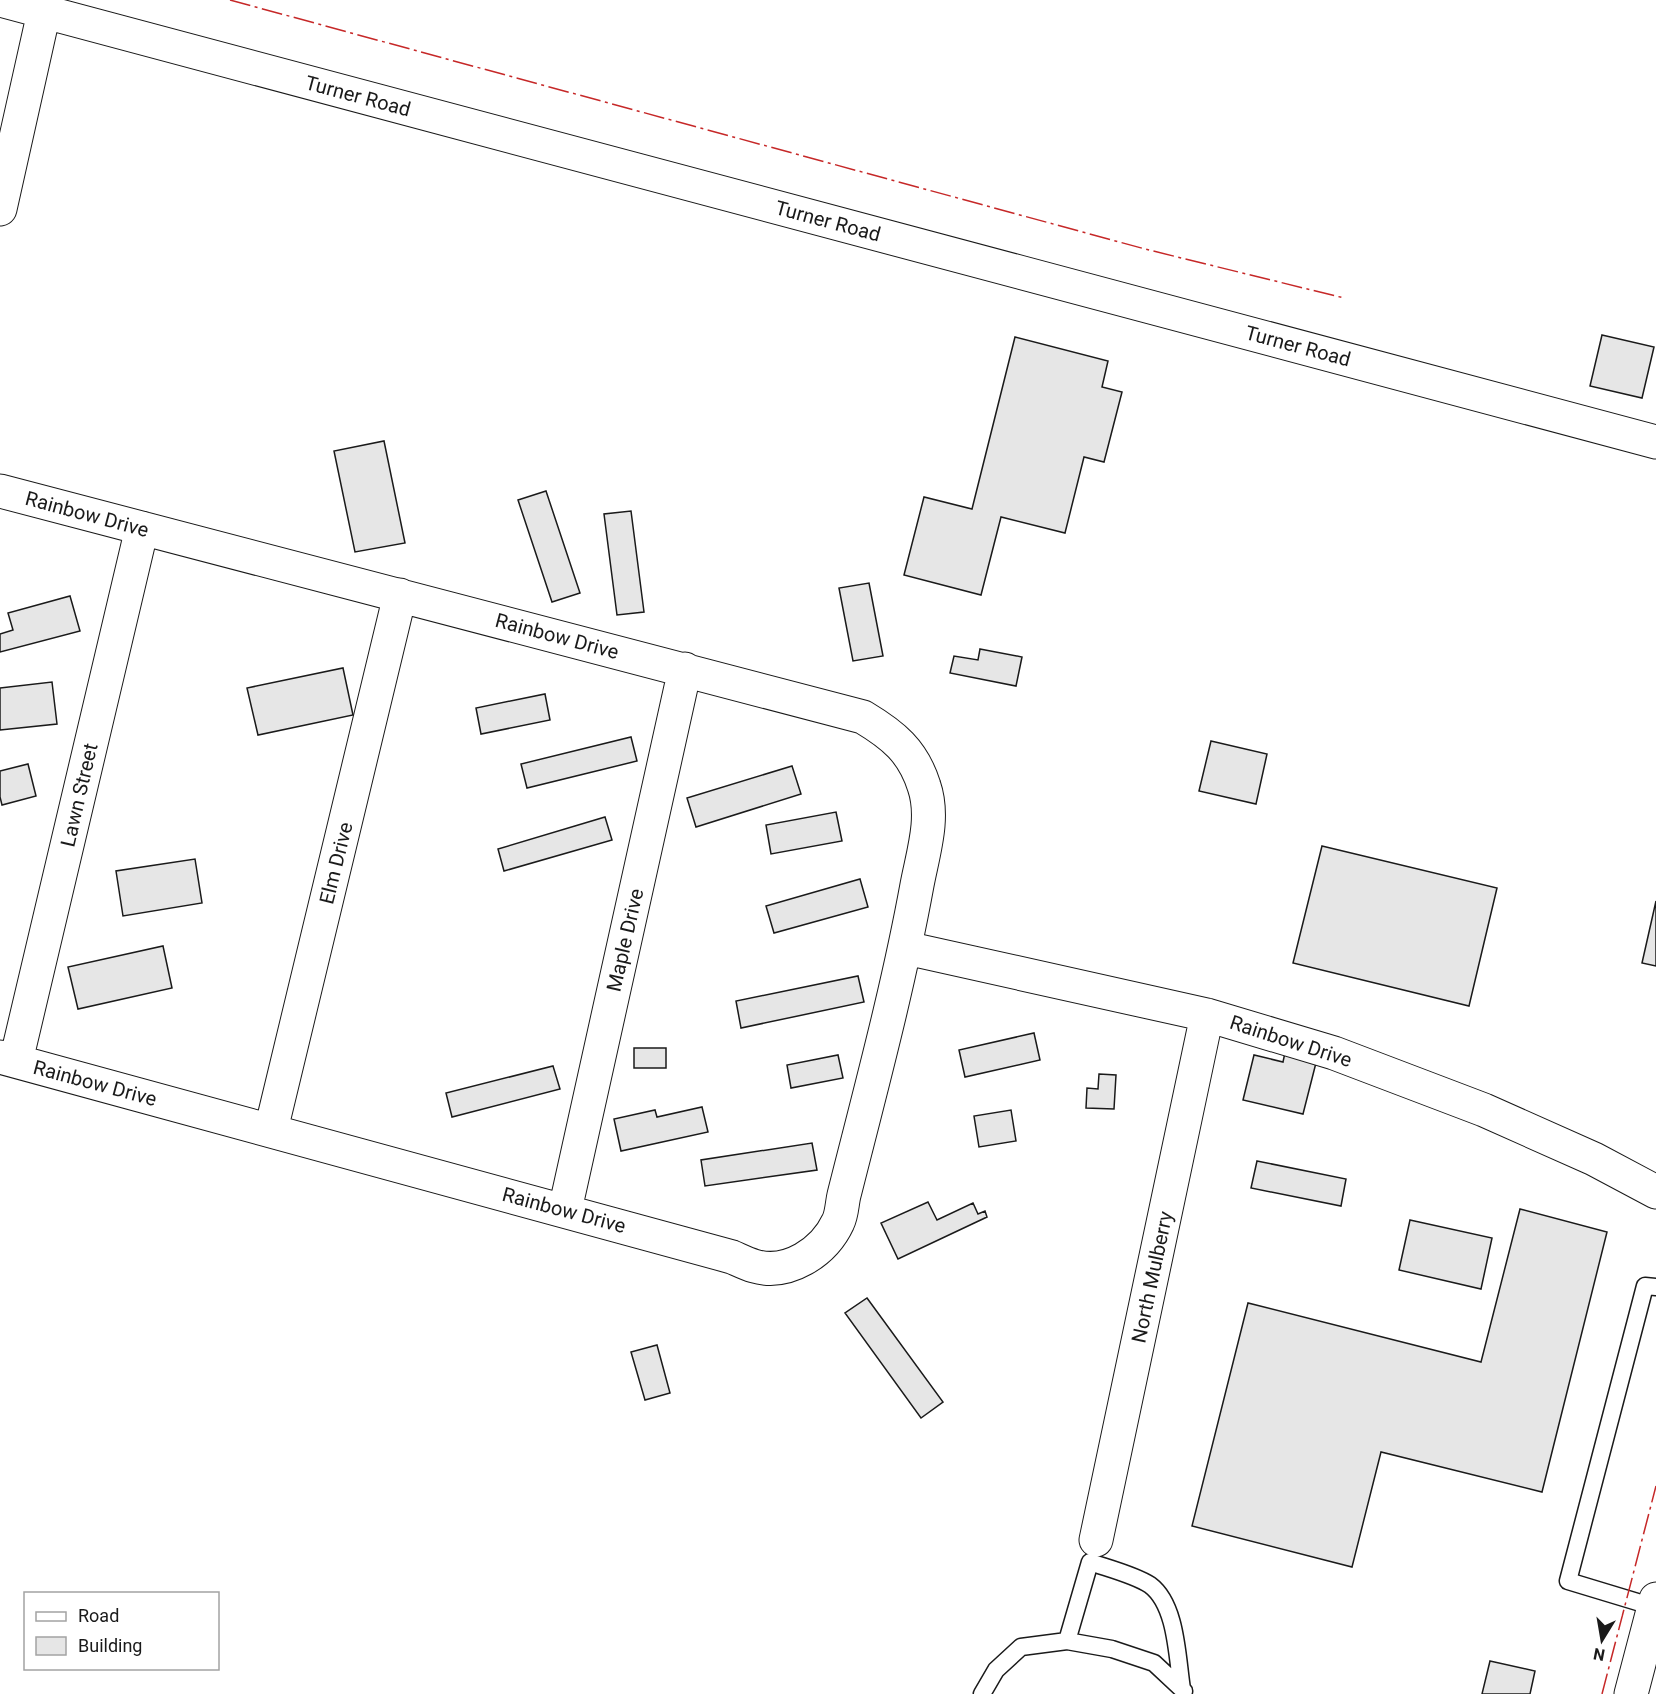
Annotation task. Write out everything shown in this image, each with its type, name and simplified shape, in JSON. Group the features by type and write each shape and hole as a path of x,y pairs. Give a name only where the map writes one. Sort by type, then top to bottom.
{"street":[{"name":"Turner Road","path":"0,0 1656,442"},
{"path":"0,209 44,12"},
{"name":"Rainbow Drive","path":"1,482 142,528 863,717 891,734 911,757 925,787 929,818 906,948 839,1221 824,1245 805,1259 783,1267 756,1267 732,1257 565,1210 8,1059"},
{"name":"Lawn Street","path":"8,1059 142,528"},
{"name":"Elm Drive","path":"271,1130 400,595"},
{"name":"Maple Drive","path":"565,1210 685,669"},
{"name":"Rainbow Drive","path":"906,948 1207,1015 1334,1053 1484,1110 1594,1160 1656,1192"},
{"name":"North Mulberry","path":"1096,1540 1207,1015"},
{"path":"1631,1694 1655,1603"}],"lane":[{"path":"1655,1603 1568,1581 1645,1286 1656,1287"},
{"path":"1067,1641 1090,1562 1150,1585 1163,1598 1170,1615 1185,1691"},
{"path":"982,1694 996,1670 1020,1647 1067,1641 1112,1649 1154,1663 1185,1691"}],"building":[{"path":"1602,335 1654,347 1642,398 1590,386"},
{"path":"1015,337 1108,361 1102,387 1122,392 1104,462 1084,457 1065,533 1001,517 981,595 904,575 924,497 972,509"},
{"path":"384,441 405,543 355,552 334,451"},
{"path":"546,491 580,593 552,602 518,500"},
{"path":"631,511 644,612 617,615 604,514"},
{"path":"869,583 883,656 853,661 839,588"},
{"path":"70,596 80,631 0,652 0,634 13,630 8,613"},
{"path":"980,649 1022,657 1016,686 950,673 954,656 978,660"},
{"path":"343,668 353,715 258,735 247,688"},
{"path":"52,682 57,724 0,730 0,688"},
{"path":"545,694 550,720 481,734 476,708"},
{"path":"631,737 637,761 527,788 521,764"},
{"path":"1211,741 1267,754 1256,804 1199,791"},
{"path":"28,764 36,796 2,805 0,771"},
{"path":"792,766 801,794 696,827 687,798"},
{"path":"836,812 842,841 771,854 766,825"},
{"path":"605,817 612,840 504,871 498,849"},
{"path":"1322,846 1497,888 1469,1006 1293,963"},
{"path":"195,859 202,903 123,916 116,871"},
{"path":"860,879 868,907 774,933 766,906"},
{"path":"1656,901 1656,966 1642,963"},
{"path":"163,946 172,988 78,1009 68,967"},
{"path":"858,976 864,1002 741,1028 736,1001"},
{"path":"1034,1033 1040,1060 965,1077 959,1050"},
{"path":"1287,1043 1319,1051 1303,1114 1243,1100 1254,1055 1283,1062"},
{"path":"634,1048 666,1048 666,1068 634,1068"},
{"path":"838,1055 843,1078 791,1088 787,1065"},
{"path":"553,1066 560,1089 452,1117 446,1093"},
{"path":"1099,1074 1116,1075 1114,1109 1086,1108 1087,1088 1098,1089"},
{"path":"702,1107 708,1132 621,1151 614,1119 655,1110 657,1117"},
{"path":"1011,1110 1016,1141 979,1147 974,1116"},
{"path":"812,1143 817,1170 705,1186 701,1160"},
{"path":"1257,1161 1346,1179 1341,1206 1251,1188"},
{"path":"928,1202 937,1220 973,1203 978,1214 985,1211 987,1217 898,1259 881,1223"},
{"path":"1520,1209 1607,1232 1542,1492 1381,1452 1352,1567 1192,1526 1248,1303 1481,1362"},
{"path":"1410,1220 1492,1238 1481,1289 1399,1270"},
{"path":"867,1298 943,1402 921,1418 845,1313"},
{"path":"657,1345 670,1393 645,1400 631,1352"},
{"path":"1490,1661 1535,1671 1530,1694 1482,1694"}],"power":[{"path":"230,0 1145,249 1344,298"},
{"path":"1602,1694 1656,1486"}]}
